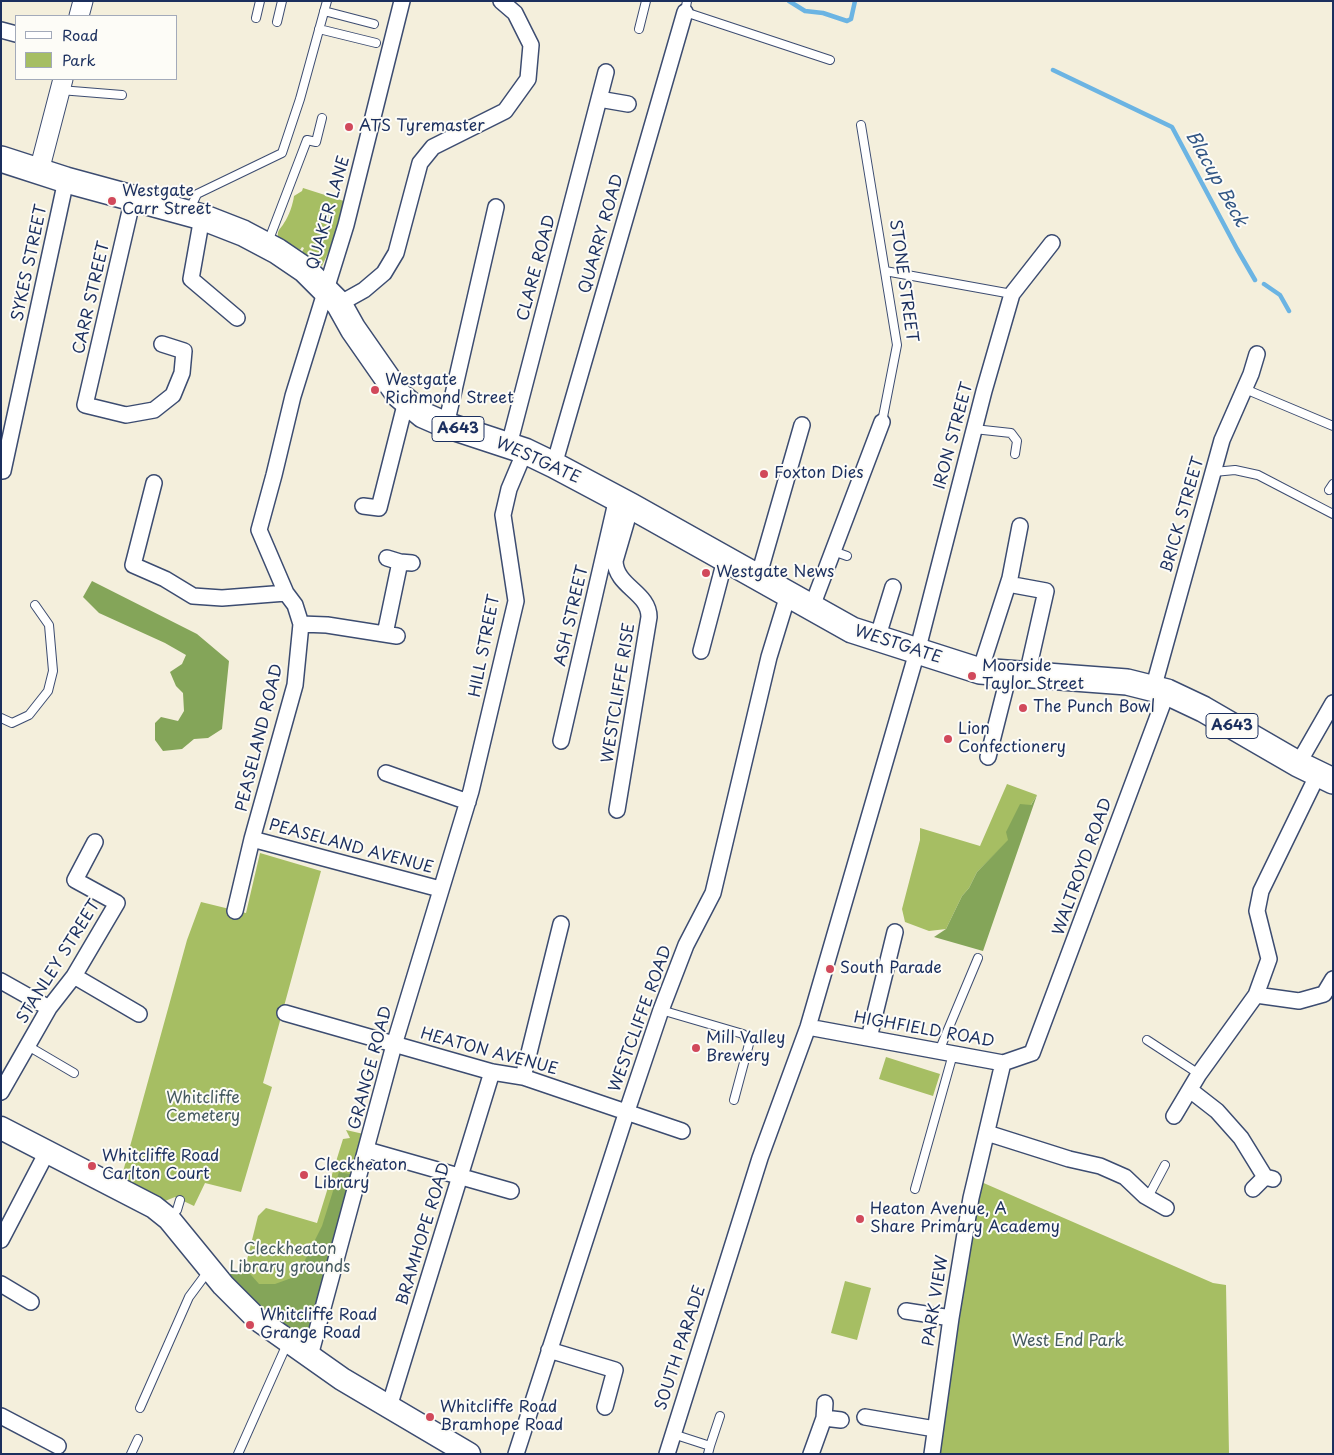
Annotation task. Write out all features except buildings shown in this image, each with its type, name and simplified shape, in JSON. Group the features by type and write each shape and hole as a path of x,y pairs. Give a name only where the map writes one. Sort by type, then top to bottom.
{"main road":[{"name":"WESTGATE","path":"1,159 66,180 195,215 243,233 267,246 305,270 332,297 399,395 423,415 446,425 517,448 554,465 624,502 811,609 852,630 980,671 1127,682 1160,690"},
{"name":"A643","path":"1160,690 1203,709 1316,773"},
{"path":"1,1128 138,1198 169,1219 223,1285 257,1319 342,1379 469,1454"}],"street":[{"path":"79,15 83,1"},
{"name":"QUAKER LANE","path":"332,297 346,225 402,1"},
{"path":"332,297 364,290 384,273 396,253 420,162 433,148 505,111 528,79 531,45 515,14 501,1"},
{"name":"QUARRY ROAD","path":"554,465 686,6"},
{"path":"1,30 15,34"},
{"name":"CLARE ROAD","path":"517,448 606,72"},
{"path":"39,171 62,84"},
{"path":"599,99 628,104"},
{"name":"SYKES STREET","path":"2,471 66,180"},
{"name":"CARR STREET","path":"133,198 85,405 126,415 154,410 173,396 182,373 184,351 162,344"},
{"path":"446,425 496,207"},
{"path":"195,215 191,279 237,318"},
{"name":"IRON STREET","path":"917,652 974,429 1012,294 1052,243"},
{"name":"PEASELAND ROAD","path":"235,911 252,839 295,685 301,624 295,605 286,593 259,530 293,396 332,297"},
{"name":"BRICK STREET","path":"1160,690 1222,440 1245,389 1257,354"},
{"path":"363,506 379,508 406,401"},
{"name":"STONE STREET","path":"811,609 840,553 882,422"},
{"path":"758,578 802,425"},
{"name":"HILL STREET","path":"470,797 516,601 503,515 517,448"},
{"path":"154,483 133,565 193,596 222,598 286,593"},
{"name":"ASH STREET","path":"561,740 624,502"},
{"name":"WESTCLIFFE RISE","path":"617,810 649,617 649,608 645,602 618,576 615,568 614,561 624,502"},
{"path":"980,671 1008,584 1020,526"},
{"path":"701,651 725,560"},
{"path":"301,624 327,625 391,635 400,561"},
{"path":"988,757 1046,591 1008,584"},
{"path":"877,639 893,588"},
{"name":"WESTCLIFFE ROAD","path":"516,1454 661,1010 686,945 713,892 769,657 788,595"},
{"name":"SOUTH PARADE","path":"667,1454 760,1158 808,1027 917,652"},
{"name":"WALTROYD ROAD","path":"1032,1053 1160,690"},
{"path":"1174,1116 1199,1074 1256,995 1269,959 1257,911 1261,891 1316,773 1333,703"},
{"path":"386,773 470,797"},
{"name":"GRANGE ROAD","path":"310,1356 394,1045 440,889 470,797"},
{"name":"PEASELAND AVENUE","path":"252,839 440,889"},
{"name":"STANLEY STREET","path":"1,1092 49,1008 74,976 117,903 75,880 95,842"},
{"path":"523,1077 562,924"},
{"path":"869,1038 894,932"},
{"path":"74,976 139,1014"},
{"path":"1256,995 1299,1001 1324,994 1333,978"},
{"path":"1,981 49,1008"},
{"name":"HEATON AVENUE","path":"285,1013 492,1072 523,1077 682,1131"},
{"name":"HIGHFIELD ROAD","path":"808,1027 1003,1062 1032,1053"},
{"name":"PARK VIEW","path":"932,1454 951,1318 971,1198 1003,1062"},
{"name":"BRAMHOPE ROAD","path":"389,1407 492,1072"},
{"path":"1190,1090 1216,1111 1241,1138 1269,1178 1253,1189"},
{"path":"987,1133 1069,1159 1100,1166 1125,1177 1148,1197 1166,1208"},
{"path":"367,1150 511,1191"},
{"path":"1,1240 47,1152"},
{"path":"1,1284 31,1302"},
{"path":"906,1311 951,1318"},
{"path":"549,1350 615,1370 605,1407"},
{"path":"811,1454 824,1411 840,1420"},
{"path":"1,1416 60,1448"},
{"path":"865,1417 935,1428"}],"lane":[{"path":"256,18 260,1"},
{"path":"278,22 282,1"},
{"path":"195,215 197,194 282,152 300,99 327,1"},
{"path":"639,29 646,1"},
{"path":"686,6 830,60"},
{"path":"324,11 374,24"},
{"path":"319,29 376,43"},
{"path":"62,84 122,95"},
{"path":"267,246 308,140 316,142 322,118"},
{"name":"STONE STREET","path":"860,125 897,345 882,422"},
{"path":"885,271 1012,294"},
{"path":"1245,389 1333,426"},
{"path":"974,429 1012,433 1017,441 1015,454"},
{"path":"1214,472 1235,470 1258,475 1333,514"},
{"path":"1,718 12,723 29,714 48,691 53,671 49,625 35,605"},
{"path":"915,1189 946,1052 978,958"},
{"path":"661,1010 743,1034 749,1044 734,1100"},
{"path":"1147,1040 1199,1074"},
{"path":"28,1046 74,1073"},
{"path":"1148,1197 1165,1164"},
{"path":"169,1219 177,1210 180,1200"},
{"path":"140,1408 189,1297 210,1268"},
{"path":"238,1454 289,1341"},
{"path":"673,1434 709,1450 720,1416"},
{"path":"131,1454 138,1439"}],"green space":[{"path":"303,188 347,202 341,225 322,266 302,252 304,248 302,247 300,250 278,237 279,231 292,206 294,196 302,191"},
{"path":"92,581 197,634 229,661 222,729 208,738 194,739 182,749 163,751 155,740 155,723 161,717 178,721 184,711 183,693 176,686 170,672 182,664 186,655 165,643 99,613 83,597"},
{"path":"1007,784 1037,795 1009,840 977,872 969,888 962,896 946,929 929,931 905,922 902,909 920,840 920,828 980,846"},
{"path":"1037,795 983,951 934,937 946,929 962,896 969,888 977,872 1008,840 1006,832 1020,804 1031,805"},
{"name":"Whitcliffe Cemetery","path":"260,853 321,871 263,1083 272,1087 241,1192 205,1183 194,1206 175,1197 165,1201 121,1179 187,940 201,902 246,913"},
{"path":"886,1057 940,1074 933,1096 879,1079"},
{"name":"Cleckheaton Library grounds","path":"346,1130 368,1135 307,1348 224,1274 245,1268 258,1216 266,1208 317,1223 343,1139 350,1138"},
{"path":"339,1172 355,1175 309,1338 298,1342 224,1274 244,1267 259,1284 275,1284 297,1276 322,1226"},
{"name":"West End Park","path":"979,1181 1213,1283 1226,1285 1229,1454 939,1454"},
{"path":"845,1281 871,1288 857,1340 831,1333"}],"waterway":[{"name":"Blacup Beck","path":"789,1 805,11 823,13 847,21 851,19 855,1"},
{"name":"Blacup Beck","path":"1053,70 1172,127 1255,280"},
{"name":"Blacup Beck","path":"1264,284 1280,295 1289,311"}],"place":[{"name":"ATS Tyremaster","path":"349,127"},
{"name":"Westgate Carr Street","path":"112,201"},
{"name":"Westgate Richmond Street","path":"375,390"},
{"name":"Foxton Dies","path":"764,474"},
{"name":"Westgate News","path":"706,573"},
{"name":"Moorside Taylor Street","path":"972,676"},
{"name":"The Punch Bowl","path":"1023,708"},
{"name":"Lion Confectionery","path":"948,739"},
{"name":"South Parade","path":"830,969"},
{"name":"Mill Valley Brewery","path":"696,1048"},
{"name":"Whitcliffe Road Carlton Court","path":"92,1166"},
{"name":"Cleckheaton Library","path":"304,1175"},
{"name":"Heaton Avenue, A Share Primary Academy","path":"860,1219"},
{"name":"Whitcliffe Road Grange Road","path":"250,1325"},
{"name":"Whitcliffe Road Bramhope Road","path":"430,1417"}]}
